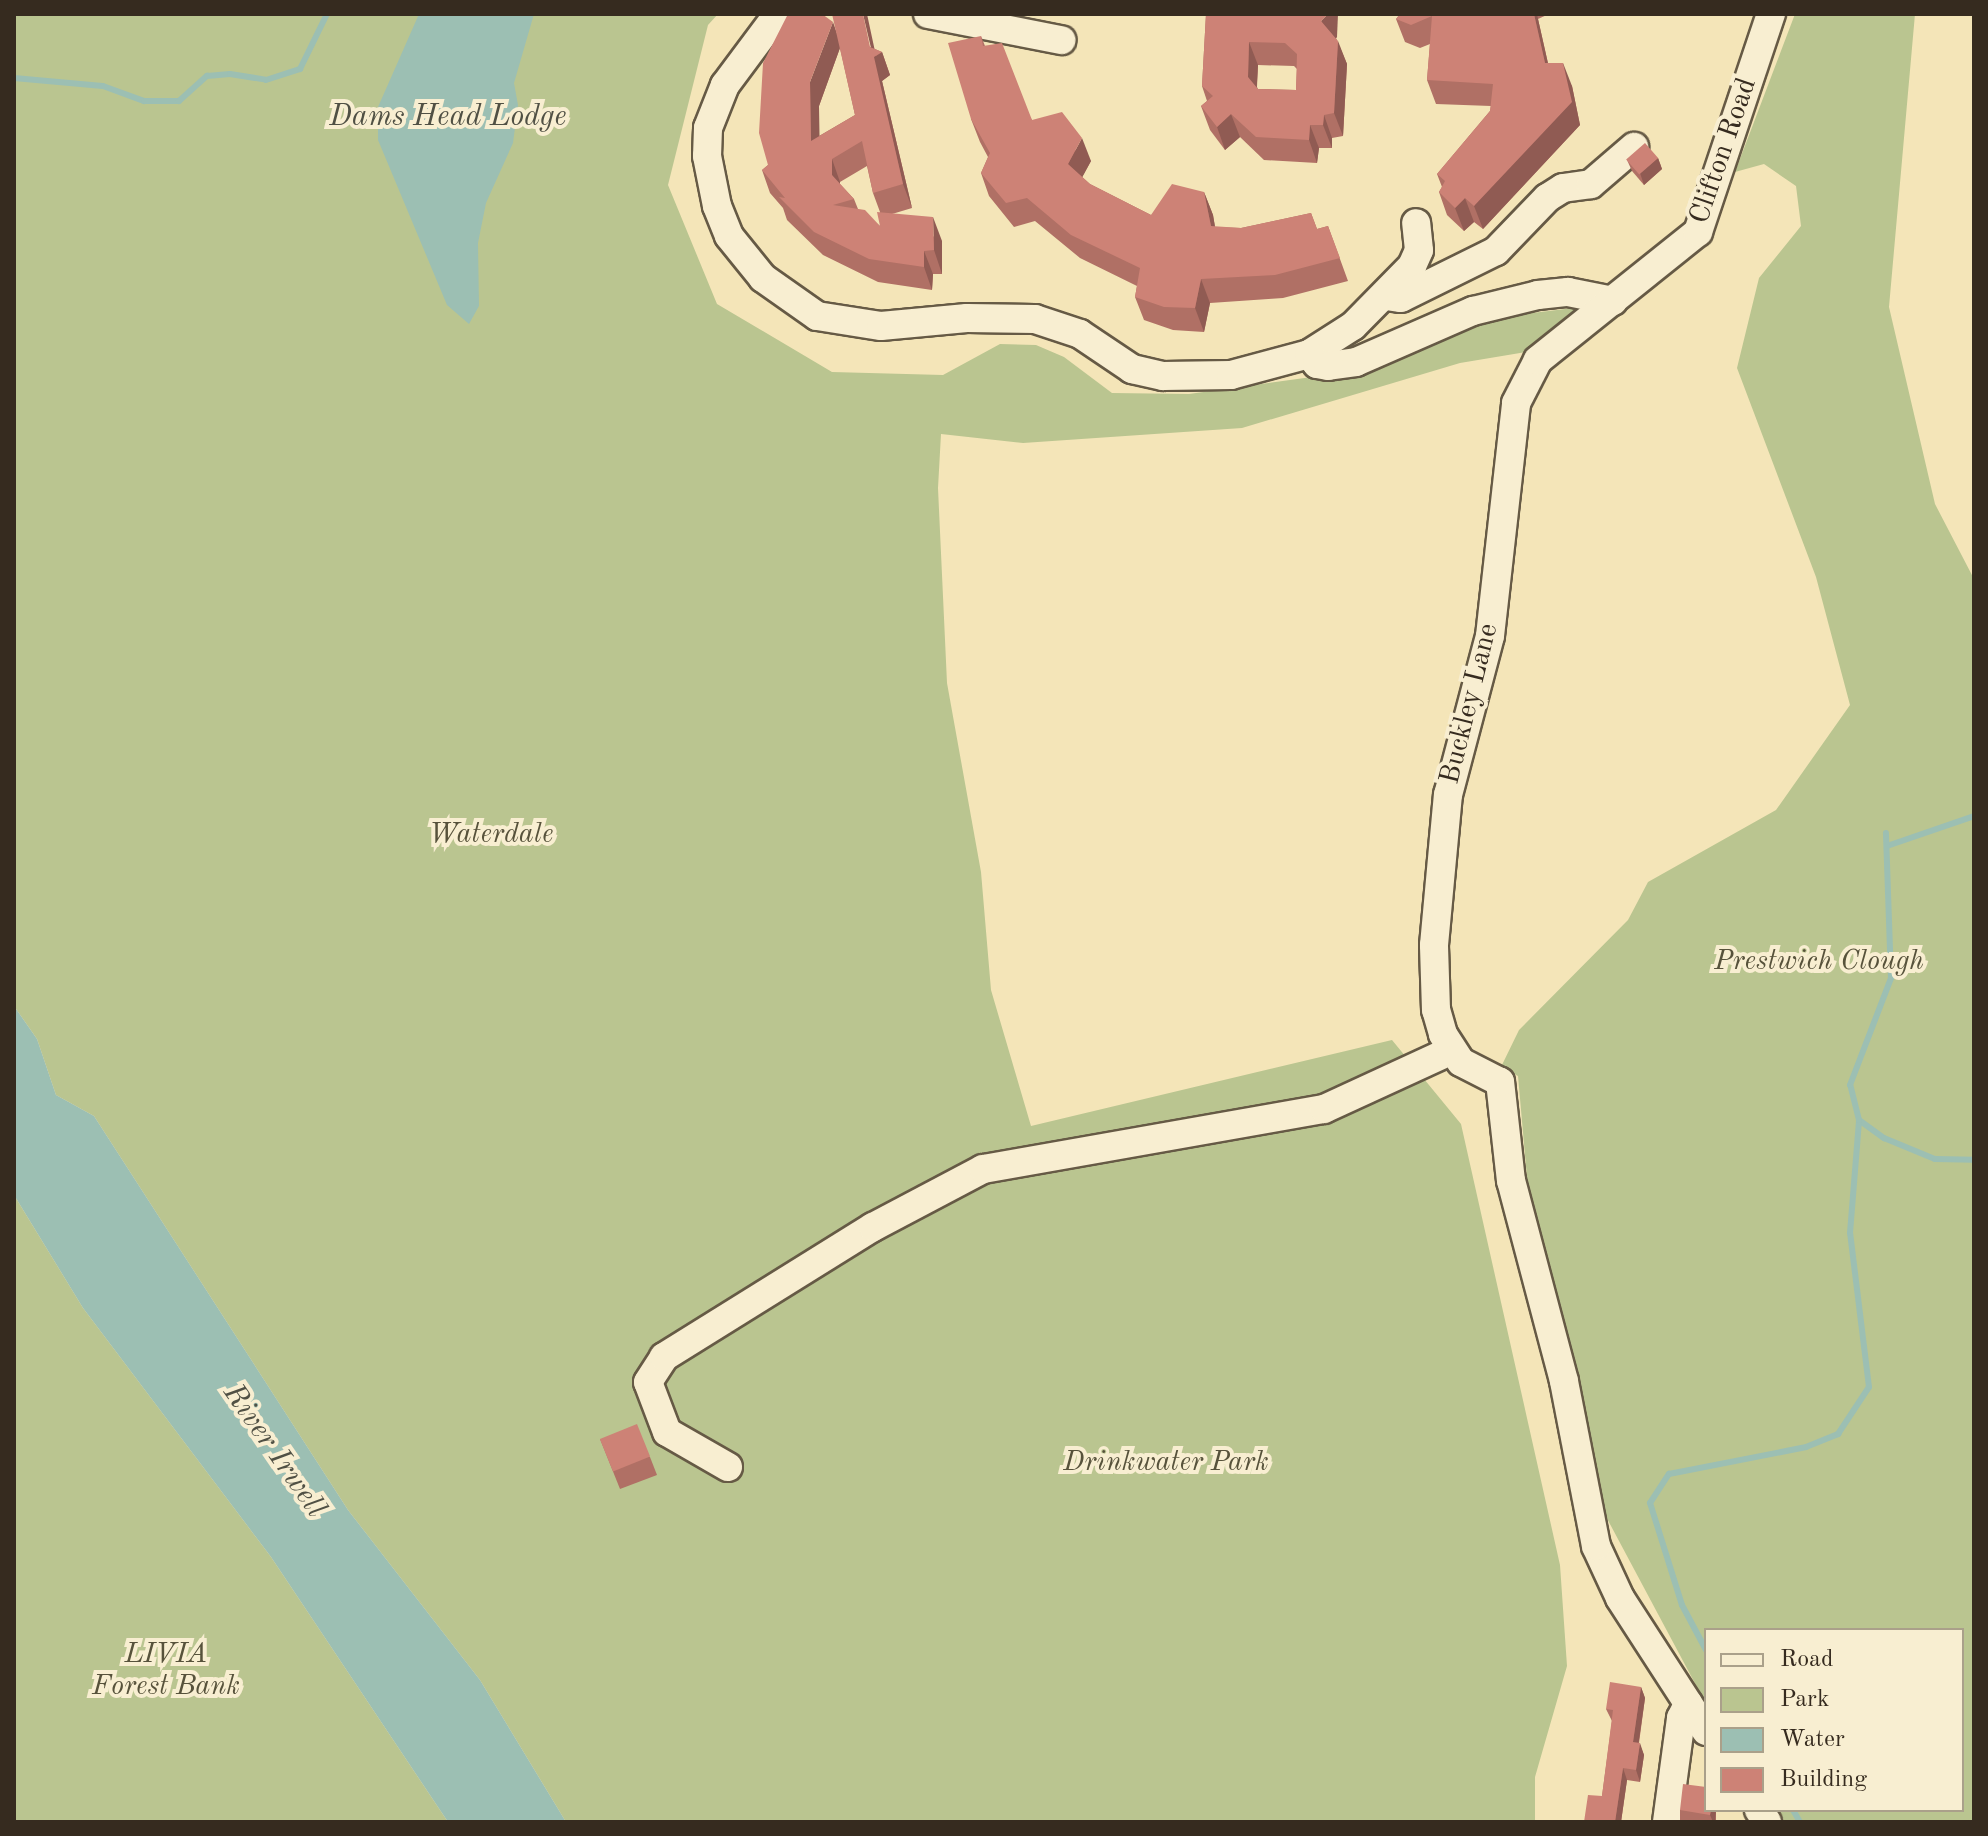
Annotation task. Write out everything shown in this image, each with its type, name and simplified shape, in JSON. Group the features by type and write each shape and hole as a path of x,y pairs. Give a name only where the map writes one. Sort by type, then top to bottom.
{"street":[{"path":"778,14 725,85 708,128 707,156 717,206 729,236 789,300 817,316 859,325 1035,319 1080,334 1132,369 1163,376 1231,375 1309,354 1386,296 1416,258 1416,223"},
{"path":"928,14 1061,40"},
{"name":"Clifton Road","path":"1538,360 1698,232 1771,14"},
{"path":"1386,296 1401,298 1496,251 1547,198 1563,188 1591,184 1634,147"},
{"path":"1309,354 1317,364 1328,366 1356,362 1473,311 1538,295 1568,292 1613,301"},
{"name":"Buckley Lane","path":"1452,1050 1436,1010 1433,980 1439,850 1448,795 1490,636 1516,403 1538,360"},
{"path":"728,1467 667,1432 648,1382 664,1357 873,1227 983,1169 1324,1109 1452,1050 1471,1069 1500,1082 1511,1181 1564,1381 1596,1546 1620,1598 1704,1728"},
{"path":"1667,1822 1681,1718 1688,1704"}],"green space":[{"name":"Waterdale","path":"14,14 718,14 708,25 668,185 717,304 832,372 943,375 1000,344 1036,345 1064,357 1112,393 1189,394 1319,376 1475,320 1590,306 1526,352 1460,363 1242,428 1023,443 941,434 938,488 947,683 981,872 991,990 1031,1126 1392,1040 1461,1124 1560,1565 1567,1666 1535,1777 1535,1822 566,1822 480,1680 348,1510 94,1116 56,1095 37,1039 14,1006"},
{"name":"Prestwich Clough","path":"1795,14 1915,14 1889,307 1935,504 1974,579 1974,1822 1785,1822 1778,1812 1964,1812 1964,1628 1704,1628 1704,1700 1603,1511 1528,1189 1518,1076 1501,1067 1519,1030 1628,920 1648,882 1776,810 1850,705 1816,577 1737,368 1759,278 1801,226 1796,186 1764,164 1735,172"},
{"name":"LIVIA Forest Bank","path":"14,1195 83,1308 271,1557 448,1822 14,1822"}],"water":[{"name":"Dams Head Lodge","path":"419,14 534,14 514,83 518,105 513,143 486,203 478,243 479,306 469,324 447,305 378,140 378,107"},
{"name":"River Irwell","path":"14,1006 37,1039 56,1095 94,1116 348,1510 480,1680 566,1822 448,1822 271,1557 83,1308 14,1195"}],"building":[{"path":"788,14 822,14 833,22 810,82 811,141 855,115 832,14 863,14 870,47 882,52 874,57 903,184 873,193 862,141 832,159 832,175 854,199 833,205 865,210 880,226 877,212 933,217 934,250 924,251 924,267 869,259 814,232 779,197 785,198 762,170 768,165 759,133 763,63"},
{"path":"1206,14 1328,14 1321,21 1338,41 1334,113 1324,115 1323,125 1310,125 1309,140 1256,137 1231,114 1217,127 1201,106 1213,96 1202,86","holes":["1249,42 1285,43 1297,54 1296,90 1258,89 1248,77"]},
{"path":"1400,14 1534,14 1545,63 1563,63 1572,102 1474,206 1465,198 1455,208 1439,192 1445,181 1437,174 1490,111 1493,84 1427,80 1432,16 1411,25 1396,19"},
{"path":"981,36 983,46 1002,43 1032,120 1062,112 1082,138 1068,164 1090,184 1151,215 1172,184 1204,192 1211,226 1241,228 1311,213 1317,229 1328,226 1340,258 1275,275 1201,279 1195,308 1164,307 1135,297 1140,268 1071,235 1027,198 1006,203 981,173 990,153 971,119 948,43"},
{"path":"1645,143 1658,158 1639,174 1626,159"},
{"path":"637,1424 650,1456 613,1471 600,1439"},
{"path":"1610,1682 1641,1687 1633,1742 1640,1743 1636,1770 1623,1768 1615,1822 1584,1822 1588,1795 1602,1796 1613,1710 1606,1709"},
{"path":"1683,1784 1704,1787 1704,1812 1711,1812 1710,1815 1680,1810"}],"waterway":[{"path":"14,78 103,86 144,101 179,101 207,76 230,74 266,80 300,69 327,14"},
{"path":"1887,846 1974,816"},
{"path":"1704,1646 1682,1605 1650,1503 1669,1474 1806,1447 1838,1434 1869,1387 1850,1233 1859,1120 1850,1085 1891,978 1886,833"},
{"path":"1859,1120 1884,1138 1935,1159 1974,1160"},
{"path":"1794,1812 1800,1822"}],"park label":[{"name":"Drinkwater Park","path":"1166,1463"}]}
